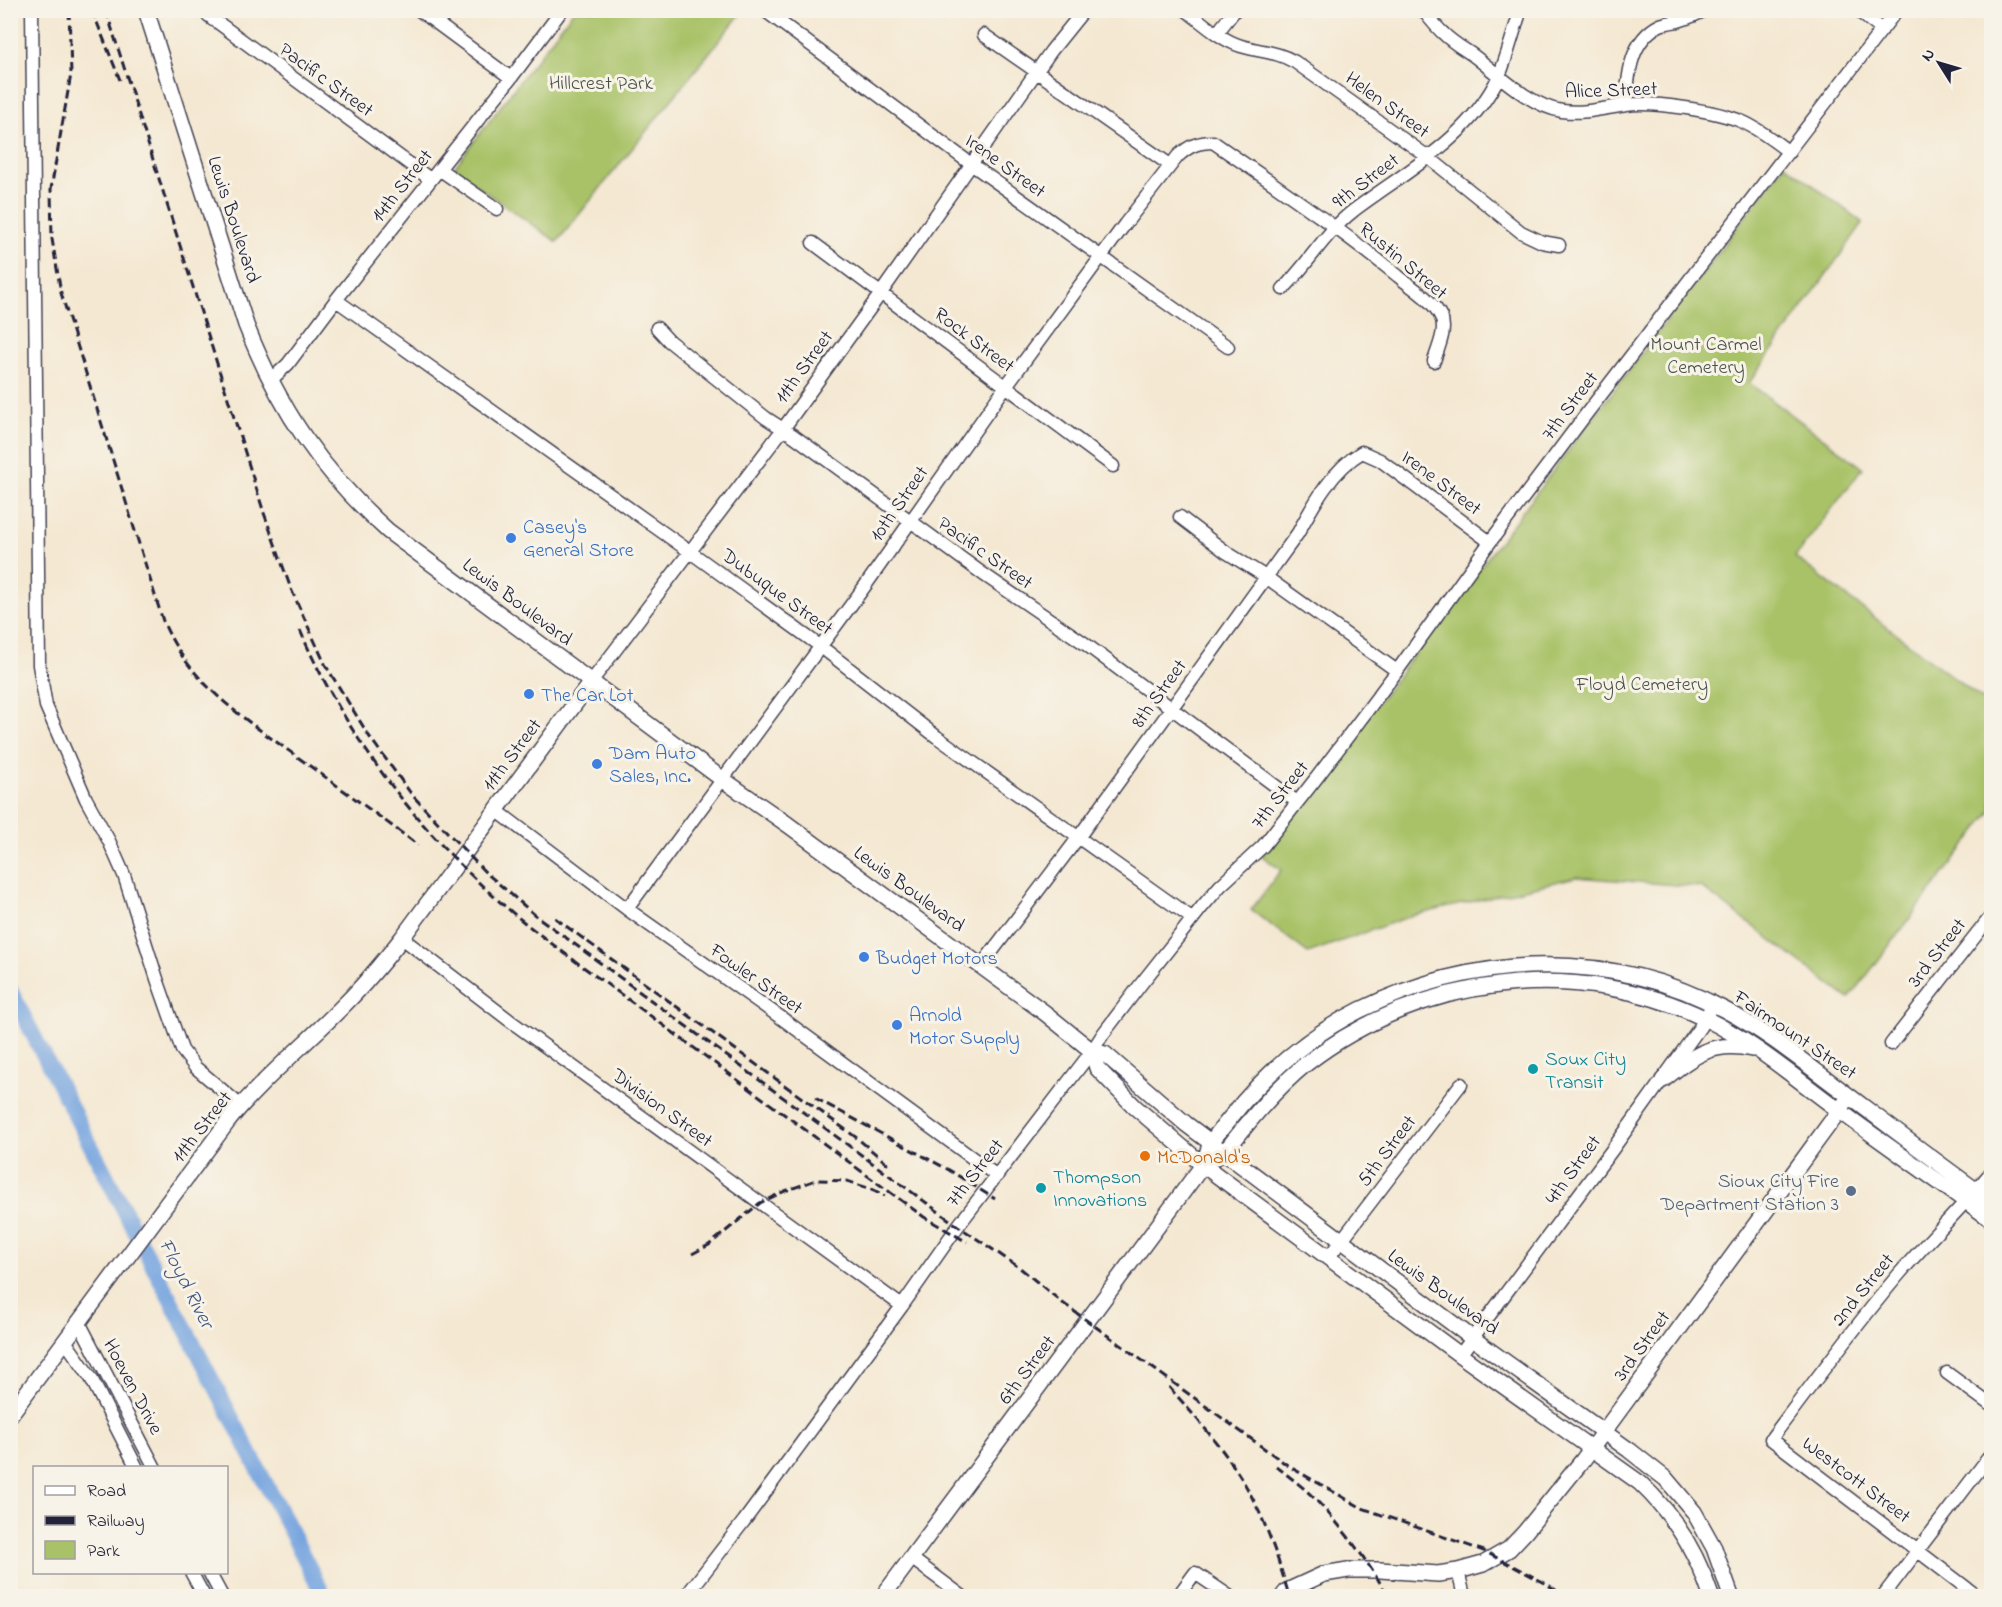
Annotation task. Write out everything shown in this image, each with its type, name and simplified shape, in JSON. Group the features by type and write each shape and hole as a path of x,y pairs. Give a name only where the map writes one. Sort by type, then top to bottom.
{"main road":[{"name":"Lewis Boulevard","path":"146,10 246,325 270,381 315,454 364,510 388,531 591,682 1045,1013 1092,1051 1105,1054 1186,1124 1472,1338 1666,1479 1694,1512 1714,1548 1731,1596"},
{"name":"11th Street","path":"10,1415 241,1106 344,1006 372,975 402,938 591,682"},
{"name":"Fairmount Street","path":"1218,1148 1242,1104 1265,1078 1293,1054 1350,1015 1410,988 1438,979 1494,968 1524,966 1587,968 1613,971 1686,992 1746,1022 1850,1096 1972,1196 1992,1220"},
{"name":"Fairmount Street","path":"1218,1148 1307,1063 1341,1040 1377,1020 1463,990 1562,981 1648,996 1705,1019 1736,1035 1839,1110 1972,1196 1992,1202"},
{"path":"1663,1080 1686,1062 1710,1049 1726,1045 1759,1051"},
{"name":"Lewis Boulevard","path":"1092,1051 1097,1068 1135,1107 1203,1165 1460,1355 1622,1470 1656,1498 1690,1545 1711,1596"},
{"name":"3rd Street","path":"1458,1571 1483,1563 1509,1548 1525,1532 1591,1449 1850,1096"},
{"name":"6th Street","path":"883,1596 1203,1165 1218,1148"},
{"path":"1283,1596 1324,1574 1348,1570 1438,1574 1458,1571"}],"street":[{"path":"32,10 39,665 44,701 86,799 109,841 123,875 182,1050 195,1067 241,1106"},
{"name":"Pacific Street","path":"201,10 217,15 430,179"},
{"path":"419,10 510,78"},
{"name":"14th Street","path":"270,381 288,364 562,10"},
{"name":"Irene Street","path":"764,10 972,164 1228,346"},
{"name":"11th Street","path":"591,682 783,429 1052,51 1084,10"},
{"name":"Helen Street","path":"1186,10 1217,33 1240,46 1275,52 1289,58 1428,157 1521,232 1542,242 1559,245"},
{"path":"1217,33 1235,10"},
{"name":"Alice Street","path":"1423,10 1446,36 1499,76 1549,108 1582,111 1606,110 1626,104 1648,104 1703,110 1743,122 1789,152"},
{"name":"9th Street","path":"1283,289 1300,272 1334,228 1448,143 1470,120 1499,76 1521,10"},
{"path":"1626,104 1631,62 1639,45 1649,33 1661,25 1705,10"},
{"path":"1857,10 1882,30"},
{"name":"7th Street","path":"686,1596 741,1526 958,1226 1141,984 1220,886 1263,846 1397,671 1490,542 1897,10"},
{"path":"984,35 1170,165"},
{"name":"10th Street","path":"627,909 865,586 1006,386 1170,165 1189,147 1202,142 1213,142 1216,145"},
{"name":"Rustin Street","path":"1216,145 1334,228 1425,298 1439,313 1443,323 1434,361"},
{"path":"439,169 497,209"},
{"name":"Rock Street","path":"813,243 1113,466"},
{"name":"Dubuque Street","path":"336,300 689,551 820,646 938,737 1193,919"},
{"name":"Pacific Street","path":"657,328 669,341 766,418 983,574 1084,643 1297,802"},
{"name":"8th Street","path":"981,966 1078,838 1298,533 1311,509 1335,476 1350,459 1362,452 1370,455"},
{"name":"Irene Street","path":"1370,455 1380,460 1490,542"},
{"path":"1180,517 1226,552 1266,577 1397,671"},
{"name":"Fowler Street","path":"496,810 627,909 780,1017 997,1176"},
{"name":"3rd Street","path":"1891,1044 1992,915"},
{"name":"Division Street","path":"402,938 509,1020 902,1306"},
{"name":"4th Street","path":"1460,1355 1663,1080 1705,1019 1712,1004"},
{"name":"5th Street","path":"1328,1258 1461,1084"},
{"name":"2nd Street","path":"1771,1439 1850,1334 1900,1273 1972,1196 1992,1171"},
{"name":"Hoeven Drive","path":"79,1322 154,1466"},
{"name":"Hoeven Drive","path":"65,1341 91,1378 136,1466"},
{"path":"1947,1373 1992,1406"},
{"name":"Westcott Street","path":"1771,1439 1977,1596"},
{"path":"1883,1596 1992,1453"},
{"path":"911,1558 962,1596"},
{"path":"1458,1571 1464,1596"},
{"path":"1178,1596 1195,1573 1229,1596"},
{"path":"192,1574 204,1596"},
{"path":"210,1574 222,1596"}],"green space":[{"name":"Hillcrest Park","path":"574,10 743,11 557,242 453,169"},
{"name":"Floyd Cemetery","path":"1785,164 1863,223 1749,383 1863,468 1795,557 1991,706 1992,810 1849,999 1701,887 1576,877 1411,916 1308,953 1251,910 1281,870 1262,856"}],"waterway":[{"name":"Floyd River","path":"10,990 324,1596"}],"railway":[{"path":"69,10 71,74 51,189 52,239 61,293 163,621 189,665 222,700 418,845"},
{"path":"92,10 120,80"},
{"path":"106,10 264,513 291,589 326,666 369,736 412,795 484,871 535,915 958,1226 1020,1268 1064,1304 1290,1467 1362,1508 1484,1551 1565,1596"},
{"path":"300,630 342,713 367,752 425,826 490,893 561,951 892,1194 924,1217 967,1242"},
{"path":"555,918 857,1138 890,1166"},
{"path":"815,1098 949,1170 995,1199"},
{"path":"692,1254 709,1245 760,1203 816,1180 847,1181 885,1196"},
{"path":"1169,1387 1218,1444 1243,1481 1270,1537 1289,1596"},
{"path":"1276,1466 1308,1492 1334,1519 1363,1556 1388,1596"}],"place":[{"name":"Casey's General Store","path":"511,538"},
{"name":"The Car Lot","path":"529,694"},
{"name":"Dam Auto Sales, Inc.","path":"597,764"},
{"name":"Budget Motors","path":"864,957"},
{"name":"Arnold Motor Supply","path":"897,1025"},
{"name":"Soux City Transit","path":"1533,1069"},
{"name":"McDonald's","path":"1145,1156"},
{"name":"Thompson Innovations","path":"1041,1188"},
{"name":"Sioux City Fire Department Station 3","path":"1851,1191"}],"park label":[{"name":"Mount Carmel Cemetery","path":"1706,354"}]}
